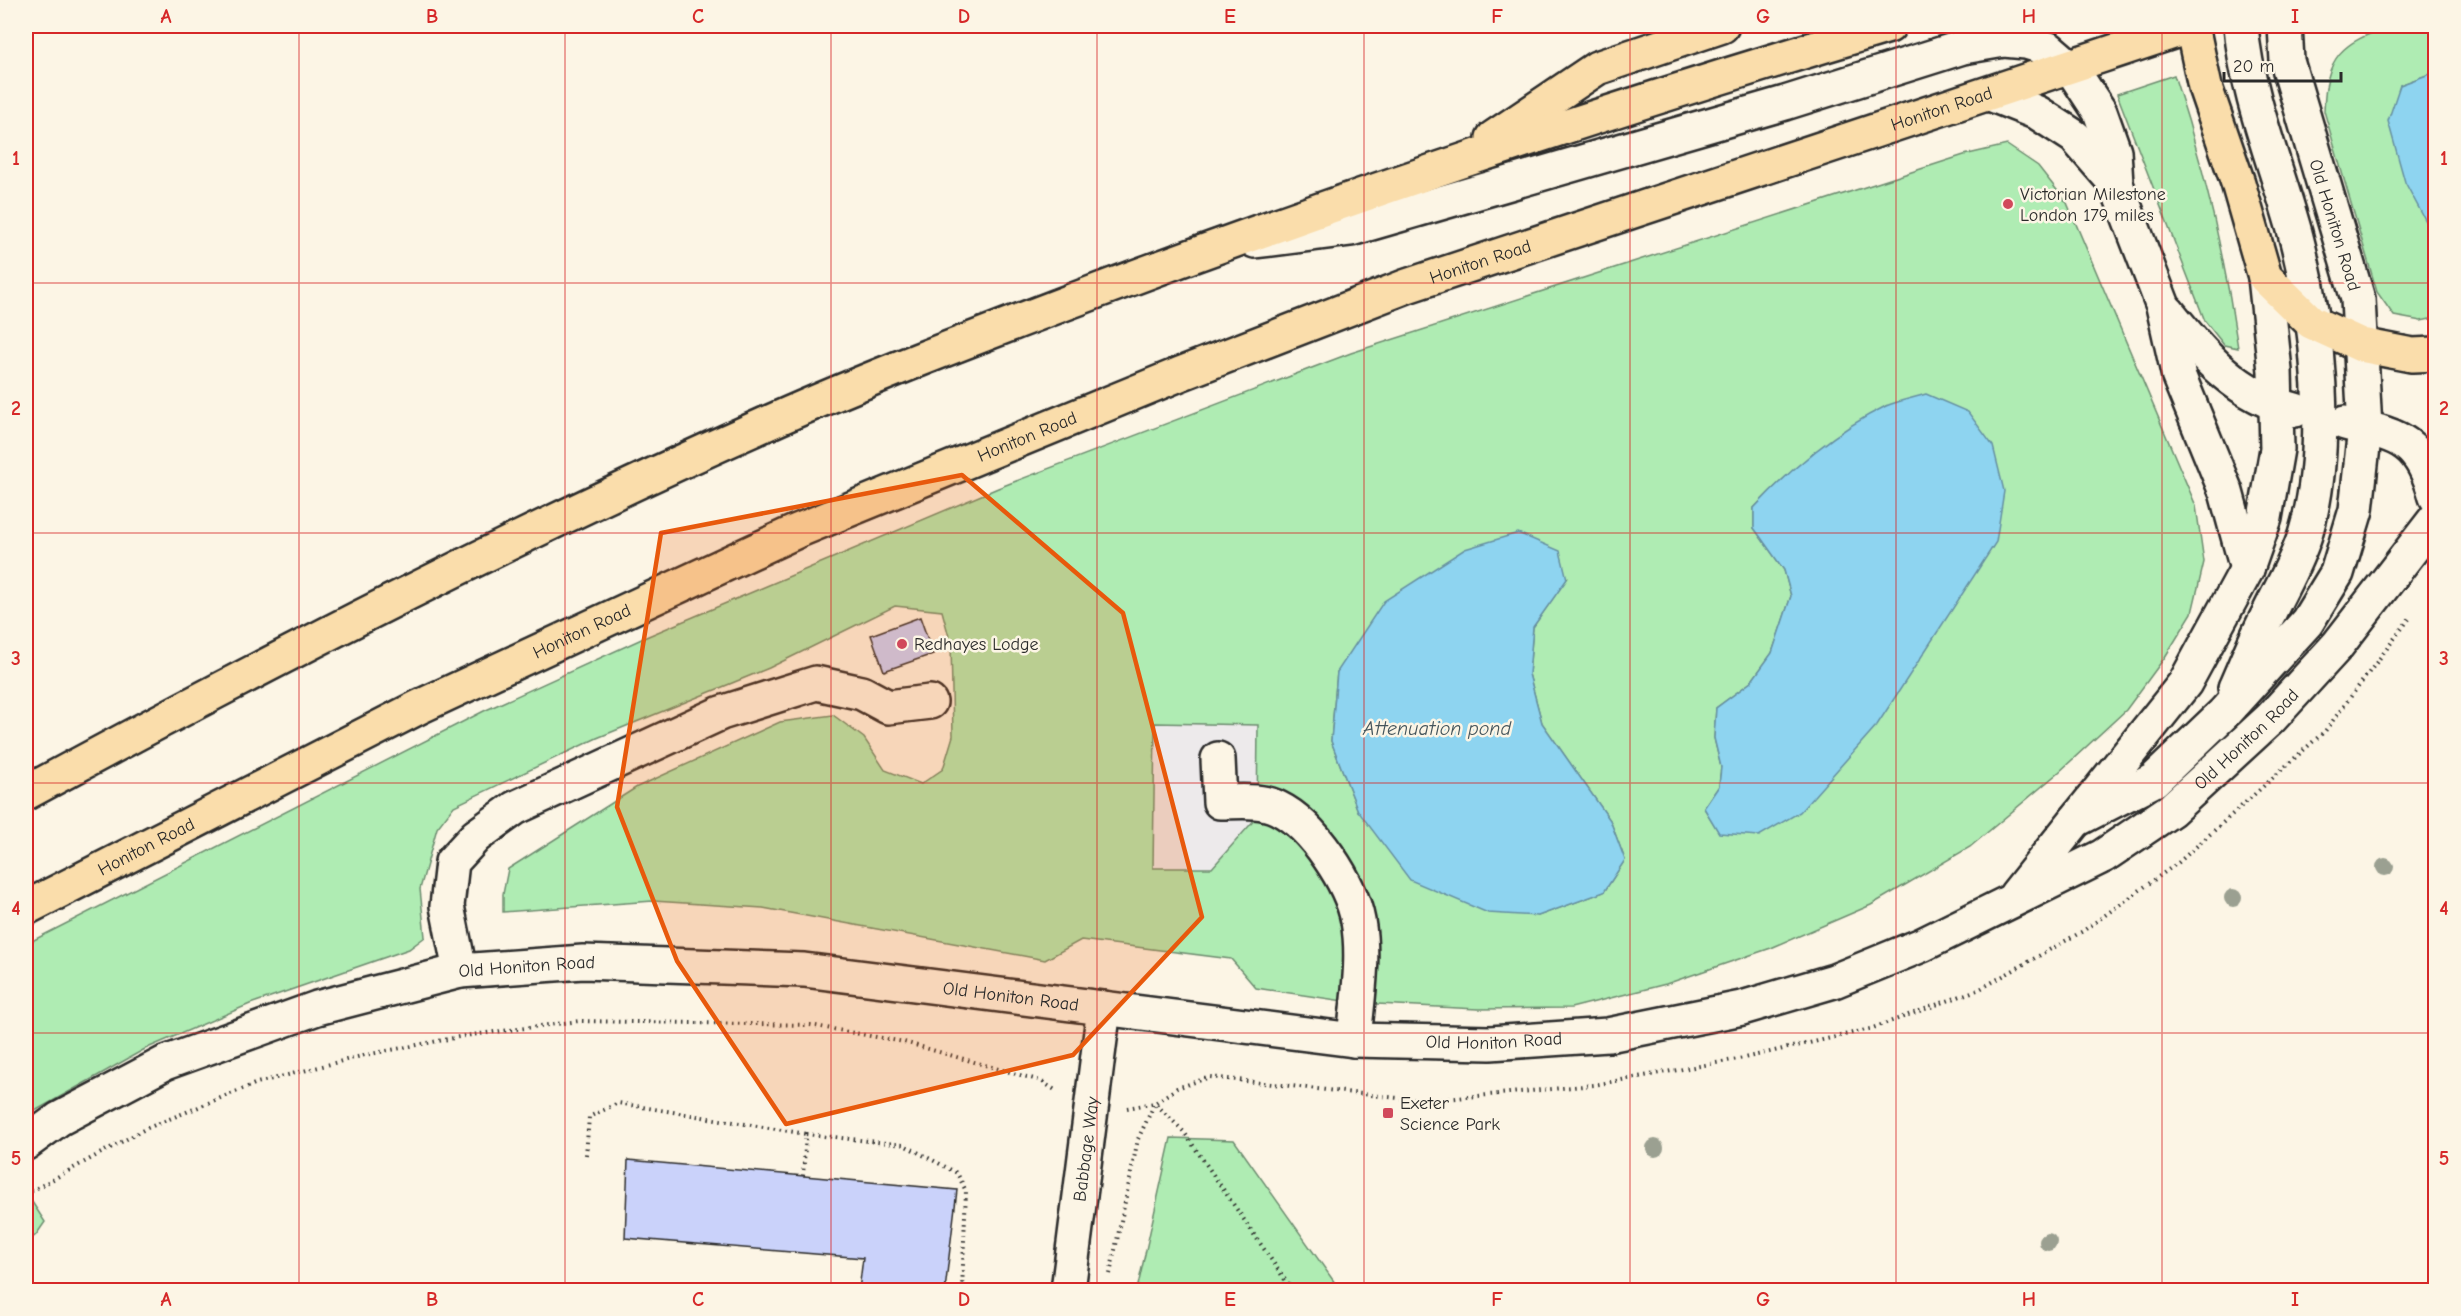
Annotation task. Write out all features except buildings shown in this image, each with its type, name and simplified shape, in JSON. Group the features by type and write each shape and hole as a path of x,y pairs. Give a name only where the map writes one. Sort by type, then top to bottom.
{"highway":[{"path":"1459,161 1596,68 1722,26"},
{"path":"26,793 191,704 529,532 774,420 1015,323 1221,245 1459,161 1707,80 1889,26"},
{"name":"Honiton Road","path":"26,908 419,707 830,518 1180,374 1407,286 2071,68 2192,26"},
{"name":"Old Honiton Road","path":"2192,26 2205,87 2238,183 2265,277"},
{"path":"2265,277 2311,321 2361,345 2412,355 2436,354"}],"street":[{"name":"Old Honiton Road","path":"2223,714 2269,612 2292,570 2306,533 2319,458 2320,416 2306,274 2248,79 2241,26"},
{"name":"Old Honiton Road","path":"2076,820 2154,780 2223,714 2307,622 2337,573 2356,510 2365,428 2358,298 2287,62 2285,26"},
{"path":"1221,245 1351,229 1785,103 1963,47 2004,40 2026,42 2049,49 2071,68 2100,112 2114,151 2116,184 2163,306 2179,377 2226,492 2247,569"},
{"path":"1990,94 2038,113 2075,137 2116,184"},
{"name":"Old Honiton Road","path":"2009,903 2185,683 2247,569 2265,518 2277,449 2277,405 2265,277"},
{"path":"2163,306 2204,356 2228,379 2277,405 2396,436 2420,457 2436,497"},
{"name":"Old Honiton Road","path":"26,1143 59,1119 165,1063 317,1008 460,972 582,962 804,970 1354,1040 1490,1043 1608,1035 1719,1012 1834,981 1922,945 2103,856 2171,810 2271,718 2337,646 2436,518"},
{"path":"460,972 447,906 452,862 476,836 515,808 721,712 816,683 862,693 888,706 930,702"},
{"path":"1218,759 1220,802 1258,802 1278,808 1299,823 1336,866 1358,921 1360,969 1354,1040"},
{"name":"Babbage Way","path":"1068,1290 1104,1008"}],"path":[{"path":"586,1155 589,1117 618,1103 806,1134 904,1145 957,1173 966,1191 962,1290"},
{"path":"1109,1279 1138,1139 1155,1103 1184,1132 1292,1290"},
{"path":"803,1176 806,1134"}],"highlighted area":[{"path":"962,475 1123,613 1202,917 1073,1055 786,1124 677,961 617,807 661,533"}],"shaded area":[{"path":"1155,723 1258,725 1257,817 1212,869 1153,868"}],"green space":[{"path":"2391,26 2435,26 2435,72 2400,85 2428,225 2435,226 2435,318 2421,321 2394,316 2377,292 2324,111 2328,76 2340,54 2360,39"},
{"path":"2174,75 2212,210 2227,279 2238,348 2224,345 2205,321 2117,94"},
{"path":"2007,145 2038,166 2067,203 2196,506 2204,562 2192,613 2165,657 2126,710 2059,772 1970,847 1871,905 1771,948 1666,984 1571,1008 1478,1009 1357,1003 1256,988 1231,959 1081,940 1045,960 763,908 653,901 503,912 503,894 508,869 637,787 780,722 833,715 864,738 885,770 921,784 943,769 953,736 951,644 942,611 895,606 769,668 597,738 454,806 437,828 420,889 425,937 409,949 250,1004 145,1049 26,1116 26,944 484,711 646,637 998,488 1351,353 1964,155","holes":["1886,406 1719,832 1704,808 1719,786 1721,767 1714,738 1716,708 1751,682 1772,653 1791,596 1784,570 1754,528 1754,508 1800,465 1833,440","1567,578 1533,627 1529,674 1542,723 1610,820 1625,860 1604,892 1538,916 1358,811 1331,741 1337,672","1155,723 1258,725 1257,817 1212,868 1153,868"]},
{"path":"1171,1138 1234,1140 1340,1290 1137,1290"},
{"path":"32,1202 45,1222 36,1235 26,1243 26,1207"}],"water":[{"path":"2436,72 2435,226 2428,225 2405,182 2388,121 2400,85"},
{"path":"1926,394 1968,412 1993,446 2004,491 1996,542 1877,725 1800,812 1759,836 1719,833 1704,808 1719,786 1721,767 1714,738 1716,708 1751,682 1772,653 1791,596 1784,570 1754,528 1754,508 1798,465 1850,426 1886,406"},
{"name":"Attenuation pond","path":"1518,533 1560,551 1567,579 1533,627 1529,674 1542,723 1610,820 1625,860 1604,892 1538,916 1488,913 1410,880 1358,811 1331,741 1337,672 1384,601 1465,549"}],"place":[{"name":"Victorian Milestone London 179 miles","path":"2008,204"},
{"name":"Redhayes Lodge","path":"902,644"},
{"name":"Exeter Science Park","path":"1388,1113"}]}
